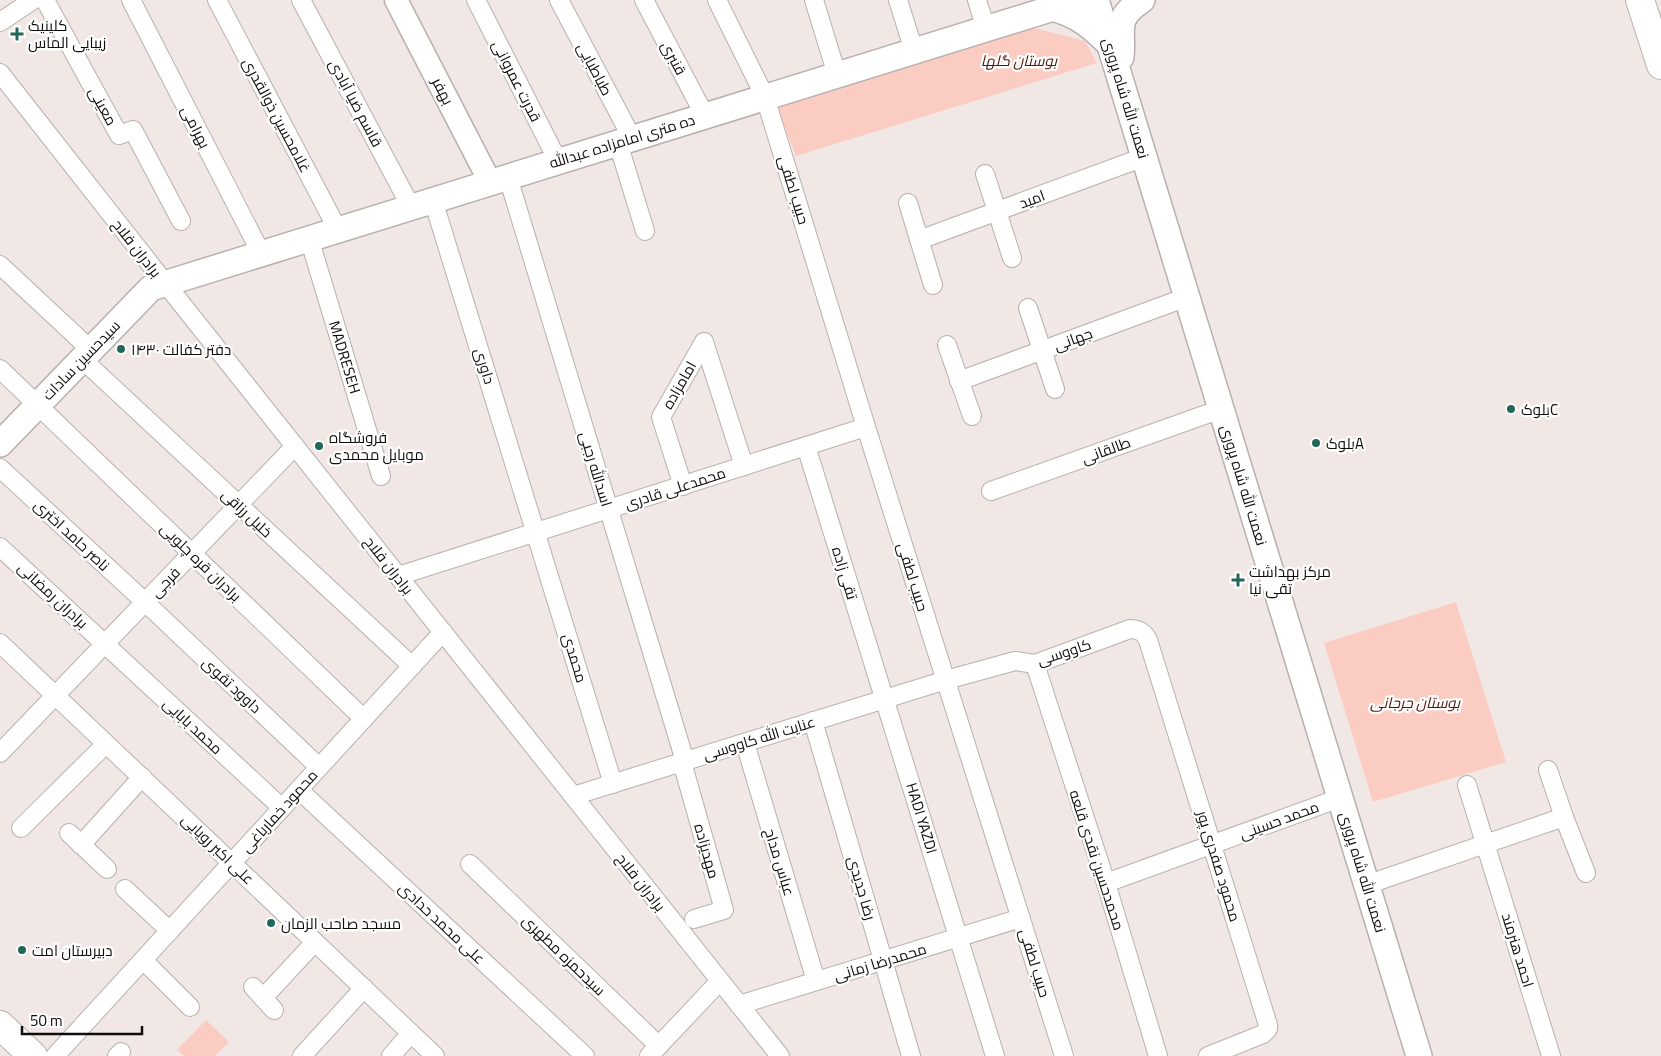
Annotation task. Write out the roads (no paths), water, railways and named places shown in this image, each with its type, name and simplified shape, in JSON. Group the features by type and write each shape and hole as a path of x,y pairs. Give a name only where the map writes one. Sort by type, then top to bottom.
{"main road":[{"name":"ده متری امامزاده عبدالله","path":"165,283 1079,0"},
{"name":"نعمت الله شاه پروری","path":"1096,0 1419,1056"},
{"path":"1118,74 1122,47 1120,34 1122,22 1126,13 1142,0"},
{"path":"1640,0 1661,65"},
{"path":"1052,8 1068,12 1081,19 1110,45"},
{"name":"سیدحسین سادات","path":"0,444 144,294 151,288 165,283"},
{"path":"0,1026 32,1056"}],"street":[{"path":"0,22 33,0"},
{"name":"معینی","path":"45,0 118,135 133,130 180,221"},
{"name":"بهرامی","path":"130,0 261,253"},
{"name":"غلامحسین ذوالقدری","path":"217,0 338,230"},
{"name":"قاسم ضیا آبادی","path":"301,0 422,203"},
{"name":"بهفر","path":"396,0 499,180"},
{"name":"قدرت عمروانی","path":"476,0 558,161"},
{"name":"طباطبایی","path":"559,0 625,140 645,231"},
{"name":"قنبری","path":"644,0 705,116"},
{"name":"حبیب لطفی","path":"717,0 765,97 866,427 1064,1056"},
{"path":"814,0 838,75"},
{"path":"898,0 914,51"},
{"path":"977,0 986,29"},
{"name":"برادران فلاح","path":"0,73 780,1056"},
{"name":"امید","path":"920,240 1144,157"},
{"path":"986,174 1012,258"},
{"name":"اسدالله رجبی","path":"499,180 608,509 683,761"},
{"name":"داوری","path":"422,203 536,532"},
{"path":"908,203 933,285"},
{"name":"MADRESEH","path":"309,238 381,476"},
{"name":"خلیل رزاقی","path":"0,265 87,355 239,504 412,666"},
{"name":"جهانی","path":"959,380 1187,297"},
{"path":"1028,308 1055,388"},
{"name":"امامزاده","path":"683,486 660,417 704,342 744,466"},
{"path":"947,345 972,416"},
{"name":"برادران قره چلویی","path":"0,369 364,719"},
{"name":"طالقانی","path":"991,491 1221,409"},
{"name":"محمدعلی قادری","path":"398,576 866,427"},
{"name":"فرجی","path":"0,753 295,446"},
{"name":"تقی زاده","path":"806,446 884,699"},
{"name":"ناصر حامد اختری","path":"0,468 145,602"},
{"name":"محمدی","path":"536,532 613,784"},
{"name":"برادران رمضانی","path":"0,547 105,644"},
{"name":"داوود تقوی","path":"145,602 320,767"},
{"name":"کاووسی","path":"946,680 1015,661 1035,664 1130,629 1141,631 1148,640"},
{"name":"محمود خمارباغی","path":"55,1056 443,632"},
{"name":"محمود صفدری پور","path":"1148,640 1268,1029 1267,1032 1208,1056"},
{"name":"علی اکبر رویایی","path":"0,643 435,1056"},
{"name":"محمد بابایی","path":"105,644 282,808"},
{"name":"محمدحسین نقدی قلعه","path":"1035,664 1106,883 1158,1056"},
{"name":"عنایت‌ الله کاووسی","path":"573,796 946,680"},
{"name":"HADI YAZDI","path":"884,699 996,1056"},
{"name":"رضا جدیدی","path":"813,721 911,1056"},
{"name":"عباس مداح","path":"745,742 816,981"},
{"path":"21,828 106,744"},
{"name":"مهدیزاده","path":"683,761 724,910 694,919"},
{"path":"1548,770 1564,818 1586,873"},
{"path":"81,845 142,777"},
{"name":"احمد هنرمند","path":"1467,785 1551,1056"},
{"name":"علی محمد حدادی","path":"299,790 585,1056"},
{"name":"محمد حسینی","path":"1106,883 1340,798"},
{"path":"1366,885 1564,818"},
{"path":"68,833 107,869"},
{"name":"سیدحمزه مطهری","path":"470,864 660,1052"},
{"path":"125,889 170,931"},
{"name":"محمدرضا زمانی","path":"739,1005 1021,918"},
{"path":"264,999 315,942"},
{"path":"143,960 190,1007"},
{"path":"660,1052 720,981"},
{"path":"302,1056 364,988"},
{"path":"391,1056 411,1033"}],"place":[{"name":"کلینیک زیبایی الماس","path":"17,34"},
{"name":"دفتر کفالت ۱۴۳۰","path":"121,349"},
{"name":"بلوکC","path":"1511,409"},
{"name":"بلوکA","path":"1316,443"},
{"name":"فروشگاه موبایل محمدی","path":"319,446"},
{"name":"مرکز بهداشت تقی نیا","path":"1238,580"},
{"name":"مسجد صاحب الزمان","path":"271,923"},
{"name":"دبیرستان امت","path":"22,950"}],"park label":[{"name":"بوستان گلها","path":"1019,60"},
{"name":"بوستان جرجانی","path":"1415,702"}]}
